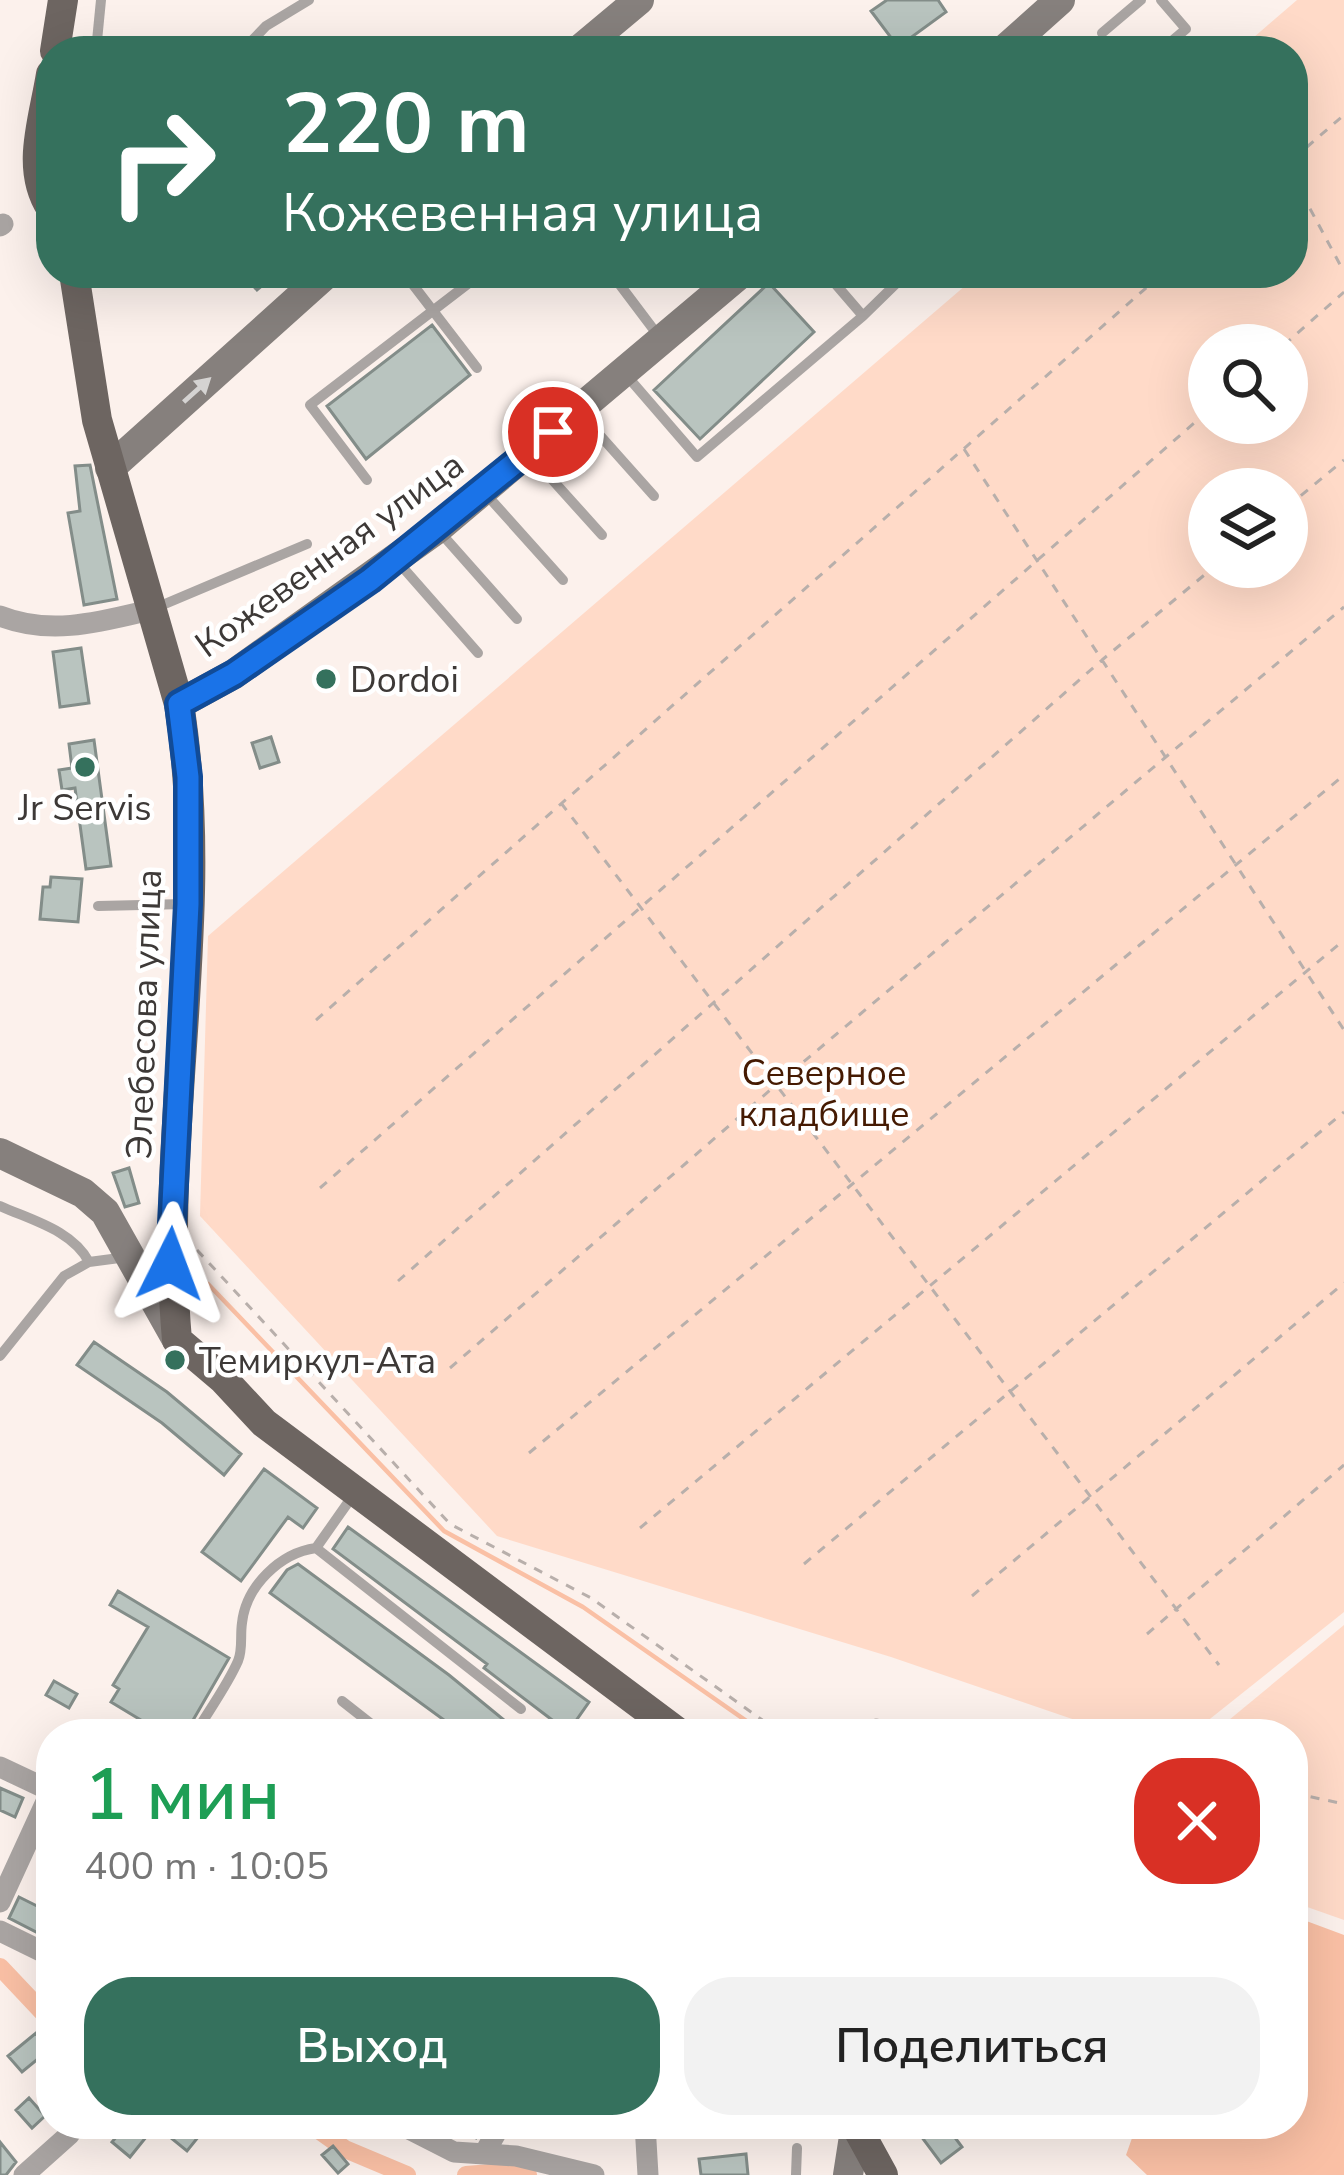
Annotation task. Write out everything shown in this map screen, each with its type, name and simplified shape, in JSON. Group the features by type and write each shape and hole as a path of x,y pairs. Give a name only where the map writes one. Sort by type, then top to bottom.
{"main road":[{"path":"57,36 63,0"},
{"name":"Элебесова улица","path":"76,288 88,374 110,468 179,704 188,777 188,904 170,1264 177,1340"},
{"path":"177,1340 223,1378 264,1423 660,1719"},
{"path":"862,2139 883,2175"}],"street":[{"path":"596,36 639,0"},
{"path":"1023,36 1060,0"},
{"path":"110,468 310,288"},
{"name":"Кожевенная улица","path":"179,704 234,674 436,529 662,340 716,288"},
{"path":"0,616 29,625 65,627 150,610"},
{"path":"0,1153 83,1193 105,1212 177,1340"},
{"path":"0,1767 36,1784"},
{"path":"0,1902 36,1824"},
{"path":"0,1931 36,1949"},
{"path":"25,2175 65,2139"},
{"path":"428,2139 454,2152 516,2156 594,2175"},
{"path":"484,2154 492,2139"},
{"path":"646,2139 648,2175"},
{"path":"848,2175 853,2139"}],"lane":[{"path":"97,36 101,0"},
{"path":"256,36 309,0"},
{"path":"1102,33 1141,0"},
{"path":"1161,0 1186,29 1178,36"},
{"path":"415,288 477,368"},
{"path":"367,480 310,405 463,288"},
{"path":"622,288 662,340"},
{"path":"839,288 863,316"},
{"path":"623,372 697,457 892,288"},
{"path":"577,411 654,496"},
{"path":"528,453 602,535"},
{"path":"483,490 563,580"},
{"path":"436,529 517,619"},
{"path":"150,610 307,544"},
{"path":"396,559 478,653"},
{"path":"98,906 188,904"},
{"path":"0,1206 65,1235 89,1262"},
{"path":"0,1356 5,1341 52,1288 89,1262 130,1257"},
{"path":"204,1719 240,1657 242,1618 254,1591 274,1567 316,1547 356,1491"},
{"path":"316,1547 520,1709"},
{"path":"342,1701 365,1719"},
{"path":"796,2175 797,2148"}],"path":[{"path":"1308,146 1344,115"},
{"path":"1308,205 1344,272"},
{"path":"316,1020 1145,288"},
{"path":"1308,324 1344,292"},
{"path":"320,1188 1188,428"},
{"path":"964,448 1344,1030"},
{"path":"1308,490 1344,460"},
{"path":"398,1281 1189,588"},
{"path":"450,1368 776,1084 1344,607"},
{"path":"530,1453 1344,775"},
{"path":"561,803 1219,1665"},
{"path":"640,1528 1344,940"},
{"path":"804,1564 1344,1112"},
{"path":"187,1239 450,1524 591,1598 761,1719"},
{"path":"972,1596 1344,1283"},
{"path":"1147,1634 1344,1466"},
{"path":"1308,1796 1344,1804"}],"green space":[{"name":"Северное кладбище","path":"1297,0 1344,0 1344,1612 1210,1719 1072,1719 891,1657 497,1536 200,1216 208,936 963,288 1308,288 1308,36 1255,36"},
{"path":"1344,1625 1344,1920 1308,1907 1308,1719 1230,1719"}],"shaded area":[{"path":"1308,1922 1344,1935 1344,2175 1147,2175 1126,2155 1132,2139 1308,2139"}],"building":[{"path":"887,0 938,0 946,12 913,36 890,36 871,11"},
{"path":"764,288 774,288 814,332 700,439 654,390"},
{"path":"432,325 470,375 366,459 327,406"},
{"path":"90,465 117,599 84,605 68,513 80,511 75,466"},
{"path":"81,648 89,703 60,707 53,652"},
{"path":"271,737 279,762 260,768 252,743"},
{"path":"94,740 111,866 86,869 75,788 62,790 59,770 72,768 69,744"},
{"path":"51,877 82,879 78,922 40,919 43,887 50,887"},
{"path":"129,1168 139,1203 125,1207 113,1173"},
{"path":"94,1342 167,1392 241,1454 224,1475 162,1423 77,1365"},
{"path":"264,1469 317,1508 303,1528 288,1517 241,1581 202,1552"},
{"path":"348,1527 589,1702 577,1719 551,1719 484,1668 487,1664 333,1549"},
{"path":"298,1564 503,1719 443,1719 270,1593 287,1570"},
{"path":"118,1591 229,1658 194,1719 139,1719 111,1702 119,1689 113,1685 148,1627 110,1605"},
{"path":"54,1681 77,1694 69,1708 46,1695"},
{"path":"0,1788 23,1798 15,1817 0,1810"},
{"path":"19,1897 36,1906 36,1932 9,1918"},
{"path":"36,2033 36,2060 22,2072 8,2056"},
{"path":"29,2098 36,2106 36,2124 32,2128 16,2110"},
{"path":"114,2139 145,2139 130,2157 112,2142"},
{"path":"172,2139 197,2139 187,2151"},
{"path":"923,2139 956,2139 962,2147 941,2163"},
{"path":"0,2142 16,2162 6,2175 0,2175"},
{"path":"333,2146 348,2164 338,2173 322,2155"},
{"path":"746,2154 748,2175 701,2175 699,2159"}],"waterway":[{"path":"208,1284 444,1531 583,1607 744,1719"},
{"path":"0,1967 36,2005"},
{"path":"331,2139 407,2175"},
{"path":"466,2175 516,2171 528,2175"}],"place":[{"name":"Dordoi","path":"326,679"},
{"name":"Jr Servis","path":"85,767"},
{"name":"Темиркул-Ата","path":"175,1360"}],"route":[{"path":"170,1264 188,904 188,777 179,704 234,674 370,580 553,432"}]}
